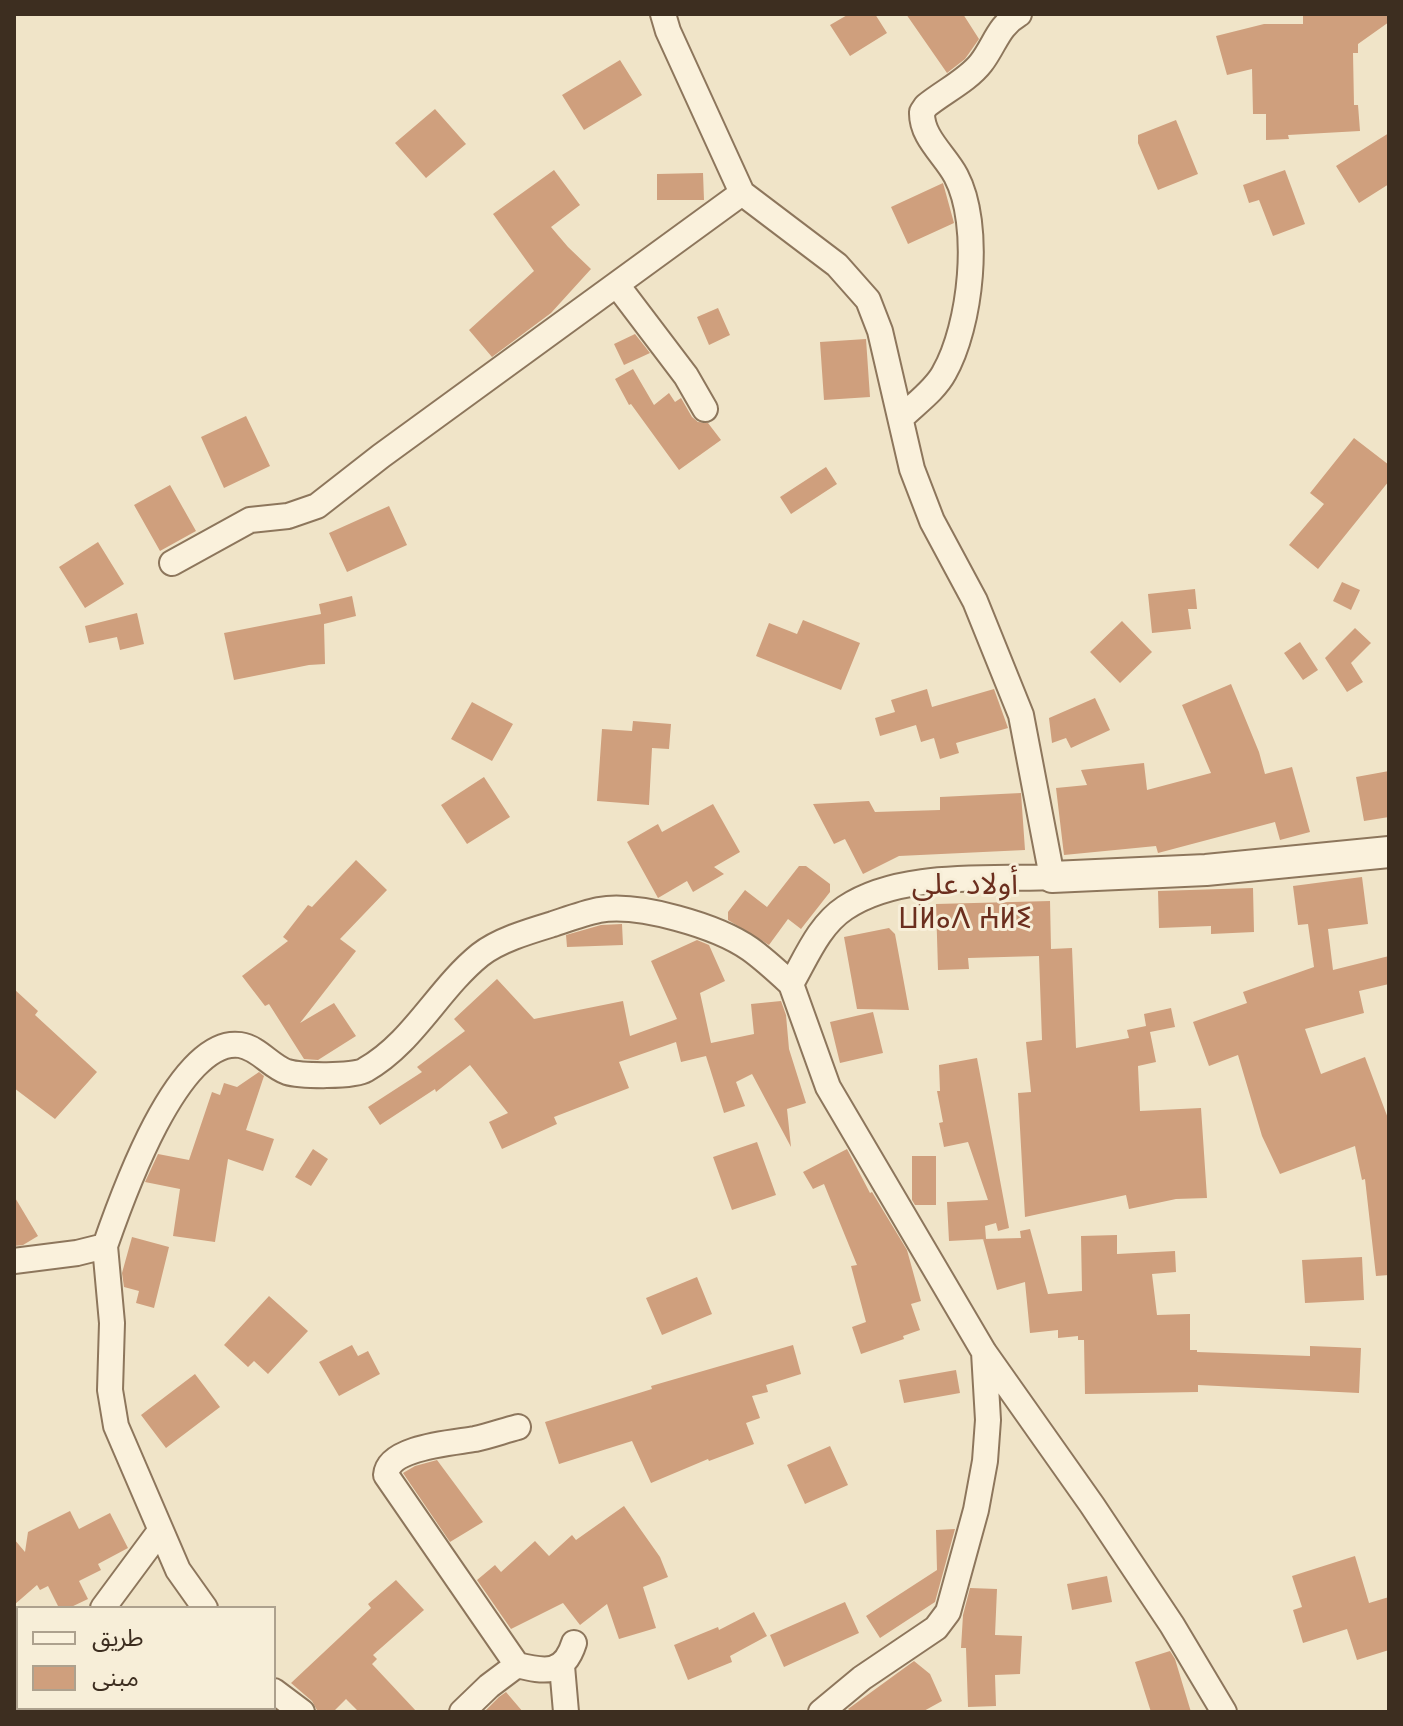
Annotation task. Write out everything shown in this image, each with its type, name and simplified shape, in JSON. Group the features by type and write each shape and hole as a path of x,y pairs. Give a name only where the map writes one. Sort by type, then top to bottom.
{"street":[{"path":"663,14 704,113 742,193 837,265 868,300 880,331 912,469 932,521 975,601 1021,715 1052,877"},
{"path":"902,417 943,376 956,347 966,307 973,233 958,178 924,128 922,112 933,100 979,66 998,32 1019,14"},
{"path":"172,563 250,520 288,516 317,506 742,193"},
{"path":"617,285 686,376 705,409"},
{"path":"791,984 819,934 843,909 879,891 923,882 1206,870 1389,852"},
{"path":"204,1606 178,1570 160,1531 116,1426 110,1390 112,1312 105,1246 145,1142 170,1099 198,1063 219,1047 237,1045 252,1048 286,1072 307,1075 361,1073 381,1060 410,1032 482,953 529,931 601,910 647,911 690,921 748,947 791,984 828,1087 984,1352 1172,1625 1224,1712"},
{"path":"14,1261 105,1246"},
{"path":"821,1712 862,1678 936,1628 948,1612 976,1510 985,1461 988,1420 984,1352"},
{"path":"518,1427 410,1452 390,1463 386,1475 517,1665 541,1671 562,1666 571,1654 574,1643"},
{"path":"104,1606 160,1531"},
{"path":"462,1712 517,1665"},
{"path":"562,1666 566,1712"},
{"path":"276,1692 302,1712"}],"building":[{"path":"849,14 875,14 887,33 850,56 830,25"},
{"path":"906,14 963,14 979,39 965,59 947,73"},
{"path":"1389,14 1389,22 1358,44 1358,53 1353,53 1354,105 1358,105 1360,131 1288,135 1289,139 1266,140 1266,114 1253,114 1252,69 1227,75 1216,36 1264,24 1303,24 1303,16"},
{"path":"620,60 642,95 584,130 562,95"},
{"path":"435,109 466,144 426,178 395,143"},
{"path":"1176,120 1198,174 1158,190 1138,143 1138,135"},
{"path":"1389,133 1389,184 1359,203 1336,166"},
{"path":"554,170 580,205 551,227 591,269 551,313 492,357 469,330 534,271 493,214"},
{"path":"1285,170 1305,224 1273,236 1259,200 1249,203 1243,185"},
{"path":"703,173 704,200 657,200 657,174"},
{"path":"943,183 954,223 908,244 891,207"},
{"path":"718,308 730,335 709,345 697,317"},
{"path":"635,334 650,353 624,365 614,344"},
{"path":"866,339 870,397 824,400 820,342"},
{"path":"633,369 654,405 669,393 675,402 681,398 692,417 698,422 708,423 721,440 679,470 629,405 615,379"},
{"path":"246,416 270,466 224,488 201,437"},
{"path":"1354,438 1389,465 1389,481 1318,569 1289,545 1324,504 1310,493"},
{"path":"826,467 837,484 791,514 780,497"},
{"path":"170,485 196,531 160,551 134,505"},
{"path":"389,506 407,545 347,572 329,533"},
{"path":"98,542 124,584 85,608 59,567"},
{"path":"1342,582 1360,590 1351,610 1333,601"},
{"path":"1195,589 1197,609 1188,609 1191,629 1152,633 1148,594"},
{"path":"352,596 356,616 324,624 325,664 234,680 224,633 321,614 319,604"},
{"path":"137,613 144,644 120,650 117,637 89,643 85,626"},
{"path":"803,620 860,643 841,690 756,656 769,623 797,634"},
{"path":"1122,621 1152,652 1120,683 1090,652"},
{"path":"1355,628 1371,643 1351,663 1363,682 1347,692 1325,658"},
{"path":"1300,642 1318,670 1303,680 1284,653"},
{"path":"1231,684 1265,774 1292,767 1310,832 1280,840 1275,822 1158,853 1156,846 1064,855 1056,788 1087,785 1081,770 1144,763 1147,790 1211,773 1182,705"},
{"path":"927,689 932,707 994,689 1008,728 956,743 959,753 940,759 934,738 921,742 916,725 880,736 875,718 895,712 891,700"},
{"path":"1095,698 1110,730 1071,748 1066,738 1052,743 1049,718"},
{"path":"472,702 513,724 492,761 451,739"},
{"path":"633,721 671,724 669,749 652,748 649,805 597,801 602,729 632,731"},
{"path":"1389,771 1389,817 1364,821 1356,777"},
{"path":"484,777 510,817 467,844 441,805"},
{"path":"1021,793 1025,850 899,856 863,874 845,839 834,844 813,804 869,801 875,812 940,810 940,797"},
{"path":"713,804 740,852 714,867 724,874 693,892 687,881 658,898 627,842 658,824 662,832"},
{"path":"356,860 387,890 340,939 356,951 300,1023 334,1003 356,1036 318,1060 304,1059 269,1004 265,1006 242,976 288,941 283,937 308,905 312,907"},
{"path":"799,866 806,866 830,884 830,892 801,929 788,919 769,945 728,920 728,912 745,890 767,907"},
{"path":"1362,877 1368,924 1328,929 1333,970 1389,956 1389,984 1359,991 1364,1013 1305,1029 1321,1074 1365,1057 1389,1121 1389,1275 1376,1276 1365,1179 1362,1180 1355,1146 1280,1174 1262,1136 1238,1055 1209,1066 1193,1022 1247,1003 1243,992 1314,967 1308,924 1298,925 1293,886"},
{"path":"1253,888 1254,932 1211,934 1211,926 1159,928 1158,891"},
{"path":"1050,901 1051,949 1072,948 1076,1048 1129,1038 1127,1030 1146,1026 1144,1014 1171,1008 1175,1027 1150,1032 1156,1062 1138,1066 1140,1111 1201,1108 1207,1198 1176,1199 1129,1209 1126,1195 1025,1217 1018,1093 1031,1092 1026,1042 1042,1040 1039,956 968,958 969,969 938,970 936,904"},
{"path":"622,924 623,945 567,947 566,935 601,925"},
{"path":"889,928 895,934 909,1010 857,1009 844,937"},
{"path":"697,940 709,945 725,981 700,993 711,1043 754,1034 751,1004 781,1001 786,1015 789,1049 806,1103 787,1109 791,1147 752,1074 736,1082 745,1106 724,1113 706,1056 681,1062 676,1042 619,1062 629,1088 554,1117 557,1124 502,1149 489,1122 508,1113 470,1065 436,1092 435,1089 380,1125 368,1107 422,1072 417,1067 465,1031 454,1019 497,979 534,1019 623,1001 630,1036 677,1019 651,961"},
{"path":"14,989 38,1011 35,1015 97,1072 55,1119 14,1088"},
{"path":"873,1012 883,1053 840,1063 830,1022"},
{"path":"977,1058 1009,1228 998,1231 996,1223 985,1226 986,1239 949,1241 947,1202 988,1200 968,1142 944,1147 937,1091 940,1091 939,1065"},
{"path":"259,1072 264,1076 246,1130 274,1139 263,1171 228,1159 215,1242 173,1236 180,1189 145,1182 158,1154 189,1160 212,1092 220,1095 224,1083 237,1087"},
{"path":"757,1142 776,1195 732,1210 713,1157"},
{"path":"313,1149 328,1159 311,1186 295,1177"},
{"path":"847,1149 870,1193 907,1250 921,1301 911,1304 920,1330 861,1354 852,1327 866,1322 851,1266 857,1265 824,1184 813,1189 803,1172"},
{"path":"912,1156 936,1156 936,1205 915,1205 912,1200"},
{"path":"14,1196 38,1236 23,1245 14,1246"},
{"path":"1030,1229 1048,1294 1082,1291 1081,1236 1117,1235 1117,1254 1175,1251 1176,1272 1152,1274 1157,1315 1190,1314 1190,1350 1310,1356 1310,1346 1361,1348 1359,1393 1198,1385 1198,1392 1085,1394 1084,1340 1078,1340 1078,1336 1058,1338 1058,1330 1030,1333 1025,1282 997,1290 983,1239 1021,1238 1020,1231"},
{"path":"132,1237 169,1247 154,1308 136,1303 139,1291 124,1287 122,1273"},
{"path":"1362,1257 1364,1300 1305,1303 1302,1260"},
{"path":"697,1277 712,1314 662,1335 646,1298"},
{"path":"269,1296 308,1331 268,1374 254,1361 248,1367 224,1345"},
{"path":"352,1345 358,1356 368,1351 380,1374 339,1396 319,1362"},
{"path":"793,1345 801,1374 766,1385 768,1392 752,1396 760,1418 746,1423 754,1444 651,1483 632,1441 559,1464 545,1422 652,1389 651,1386"},
{"path":"956,1370 960,1393 904,1403 899,1380"},
{"path":"195,1374 220,1407 166,1448 141,1415"},
{"path":"830,1446 848,1485 805,1504 787,1465"},
{"path":"437,1460 483,1522 450,1542 403,1473"},
{"path":"624,1506 660,1557 668,1577 643,1587 656,1628 619,1639 607,1604 580,1625 563,1603 511,1629 477,1580 495,1565 501,1572 535,1541 549,1556 572,1535 576,1540"},
{"path":"70,1511 79,1529 110,1513 128,1548 98,1564 101,1570 79,1581 88,1599 73,1606 58,1606 48,1586 40,1590 37,1585 14,1605 14,1539 25,1552 28,1532"},
{"path":"955,1529 935,1602 880,1638 866,1616 937,1570 936,1530"},
{"path":"1355,1556 1369,1603 1389,1597 1389,1650 1357,1660 1347,1629 1303,1643 1293,1610 1302,1607 1292,1576"},
{"path":"1107,1576 1112,1602 1072,1610 1067,1584"},
{"path":"396,1580 424,1610 373,1655 377,1659 372,1664 417,1712 359,1712 346,1699 333,1712 318,1712 312,1701 291,1683 371,1608 368,1604"},
{"path":"970,1588 997,1589 995,1635 1022,1636 1020,1674 995,1675 996,1706 968,1707 966,1648 961,1648 963,1615"},
{"path":"845,1602 859,1633 784,1667 770,1635"},
{"path":"754,1612 767,1636 730,1656 732,1662 688,1680 674,1645 718,1627 719,1630"},
{"path":"1170,1651 1191,1712 1151,1712 1135,1662"},
{"path":"914,1661 930,1674 942,1701 922,1712 851,1712 848,1709"},
{"path":"506,1692 523,1712 484,1712 499,1697"}],"district":[{"name":"أولاد علي ⵡⵍⴰⴷ ⵄⵍⵉ","path":"965,902"}]}
